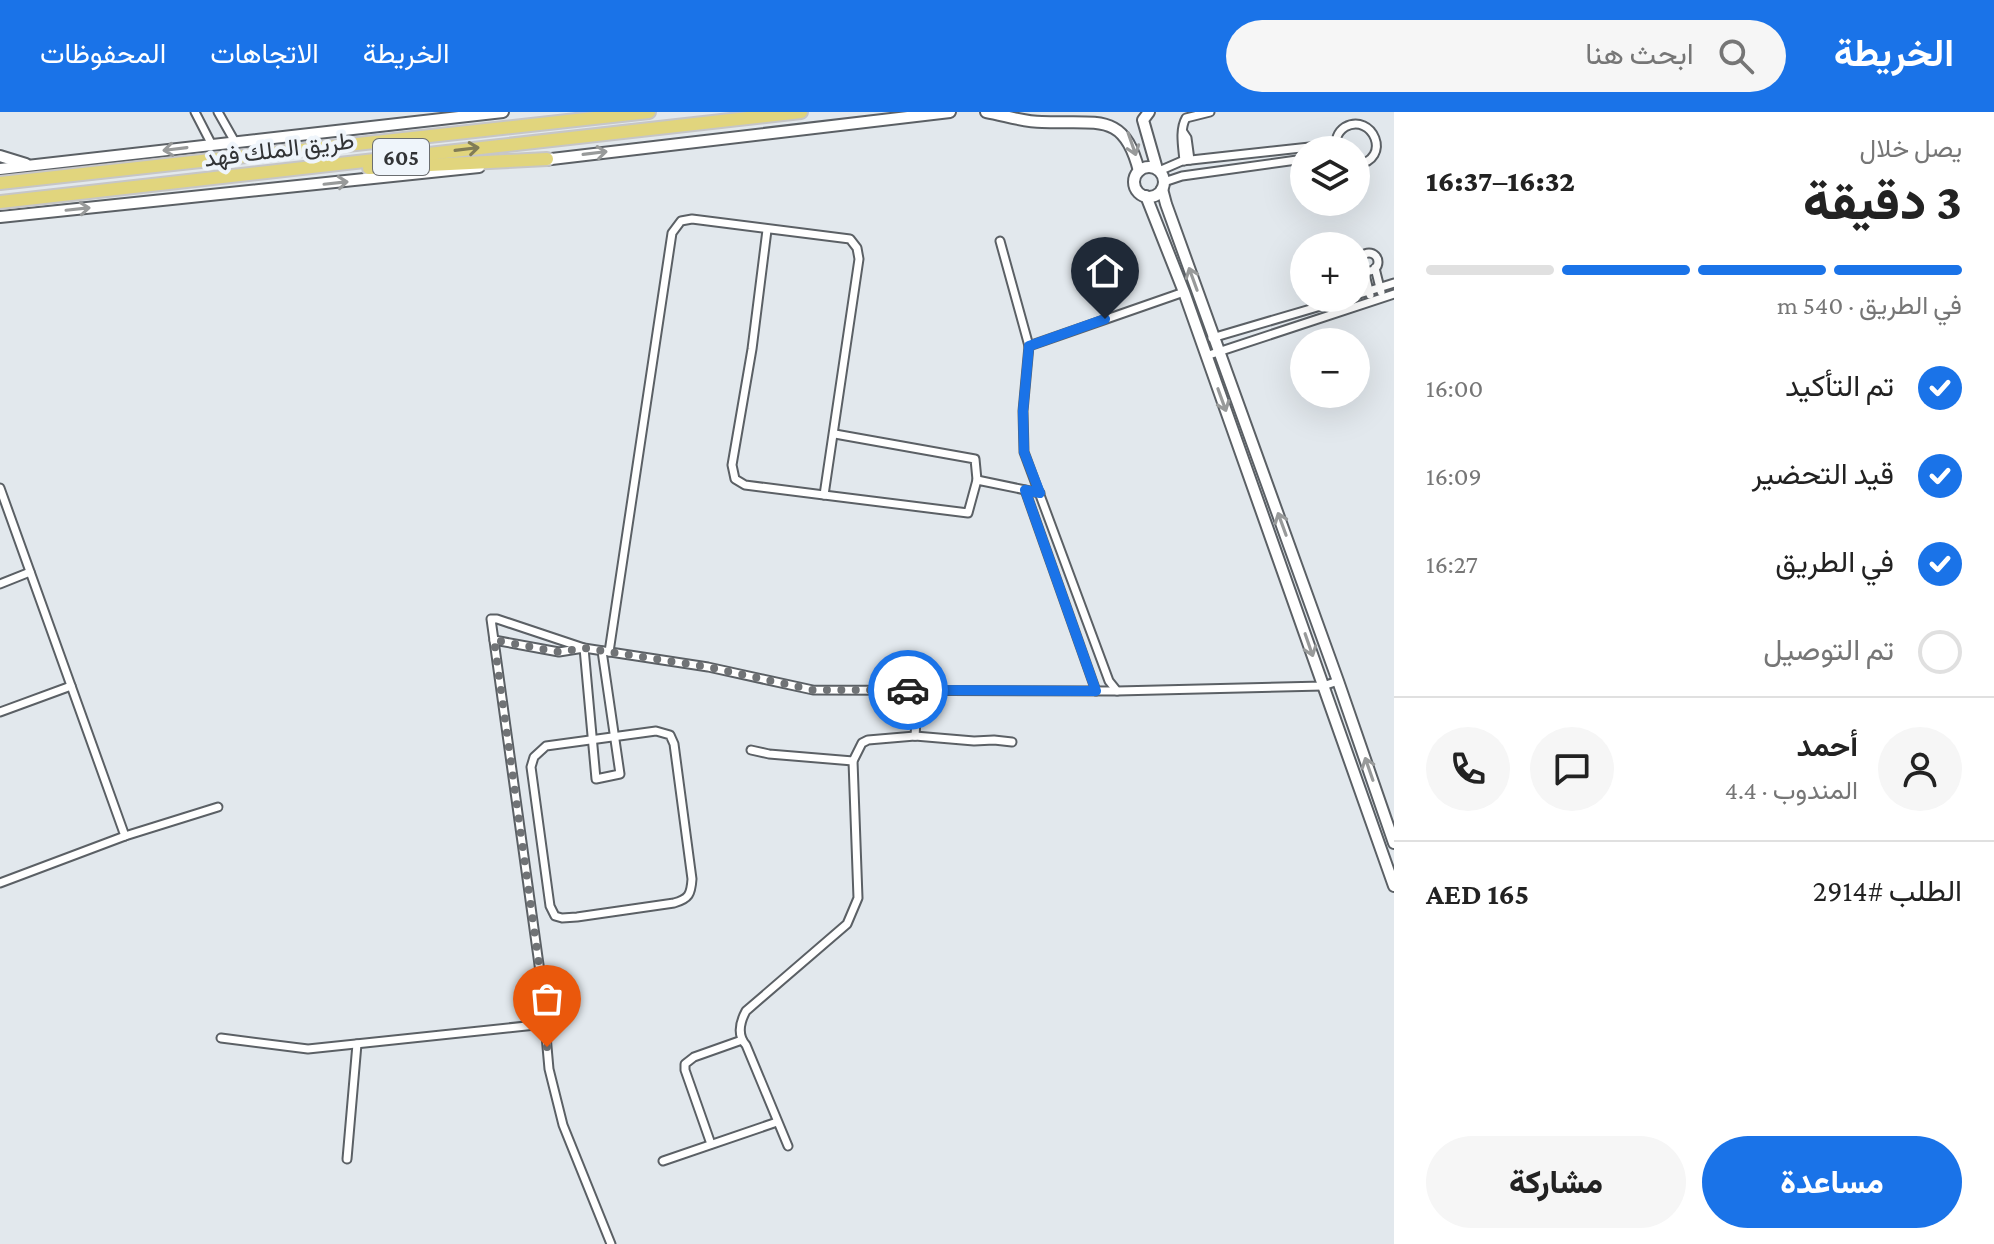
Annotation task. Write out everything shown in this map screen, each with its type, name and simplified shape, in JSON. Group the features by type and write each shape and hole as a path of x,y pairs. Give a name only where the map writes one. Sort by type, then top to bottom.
{"highway":[{"name":"طريق الملك فهد","path":"0,183 649,112"},
{"name":"طريق الملك فهد","path":"0,202 801,112"},
{"path":"242,176 547,159"}],"street":[{"path":"195,112 212,145"},
{"path":"218,112 235,142"},
{"path":"0,169 503,112"},
{"path":"0,217 430,174 950,112"},
{"path":"986,112 1043,122 1103,117 1114,119 1126,128 1134,144 1139,171"},
{"path":"1149,112 1143,120 1162,175 1166,204 1394,843"},
{"path":"1187,161 1187,138 1183,124 1186,118 1210,112"},
{"path":"1338,136 1351,124 1366,126 1377,142 1370,160"},
{"path":"1290,149 1187,161 1158,170 1148,167 1139,171 1134,184 1138,192 1154,196 1163,186 1182,176 1290,161"},
{"path":"1280,150 1280,162"},
{"path":"0,156 31,166"},
{"path":"1218,157 1220,170"},
{"path":"1146,196 1184,292 1394,886"},
{"path":"584,648 596,779 620,774 605,652 672,233 681,221 692,219 850,239 857,248 859,259 824,495"},
{"path":"767,230 752,349 732,465 735,479 745,485 968,513 977,480 975,459 835,434"},
{"path":"1000,241 1029,346 1023,411 1024,452 1109,681 1117,691"},
{"path":"1370,254 1377,259 1375,268 1383,298"},
{"path":"1370,271 1375,268"},
{"path":"1372,302 1370,291 1394,283"},
{"path":"1029,346 1184,292"},
{"path":"1206,356 1394,294"},
{"path":"1201,341 1300,312"},
{"path":"977,480 1040,493"},
{"path":"0,488 125,836"},
{"path":"1025,490 1096,691"},
{"path":"0,584 30,572"},
{"path":"611,1244 563,1125 549,1069 541,979 491,619 584,648 708,667 813,690 1117,691 1323,686 1338,681"},
{"path":"494,640 559,652 584,648"},
{"path":"0,712 71,686"},
{"path":"915,736 918,690"},
{"path":"656,731 670,735 674,744 692,879 691,893 685,900 562,918 555,916 550,906 531,767 534,757 546,746 592,740 656,731"},
{"path":"788,1146 742,1040 740,1021 746,1011 847,924 858,898 853,761 862,743 915,736 1012,742"},
{"path":"751,750 853,761"},
{"path":"0,883 125,836 218,807"},
{"path":"221,1038 308,1049 545,1024"},
{"path":"711,1144 685,1064 694,1057 742,1040"},
{"path":"347,1159 357,1044"},
{"path":"663,1161 777,1122"}],"way so far":[{"path":"547,1047 541,979 494,640 559,652 584,648 708,667 813,690 908,690"}],"route":[{"path":"908,690 1096,691 1025,490 1040,493 1024,452 1023,411 1029,346 1105,319"}]}
